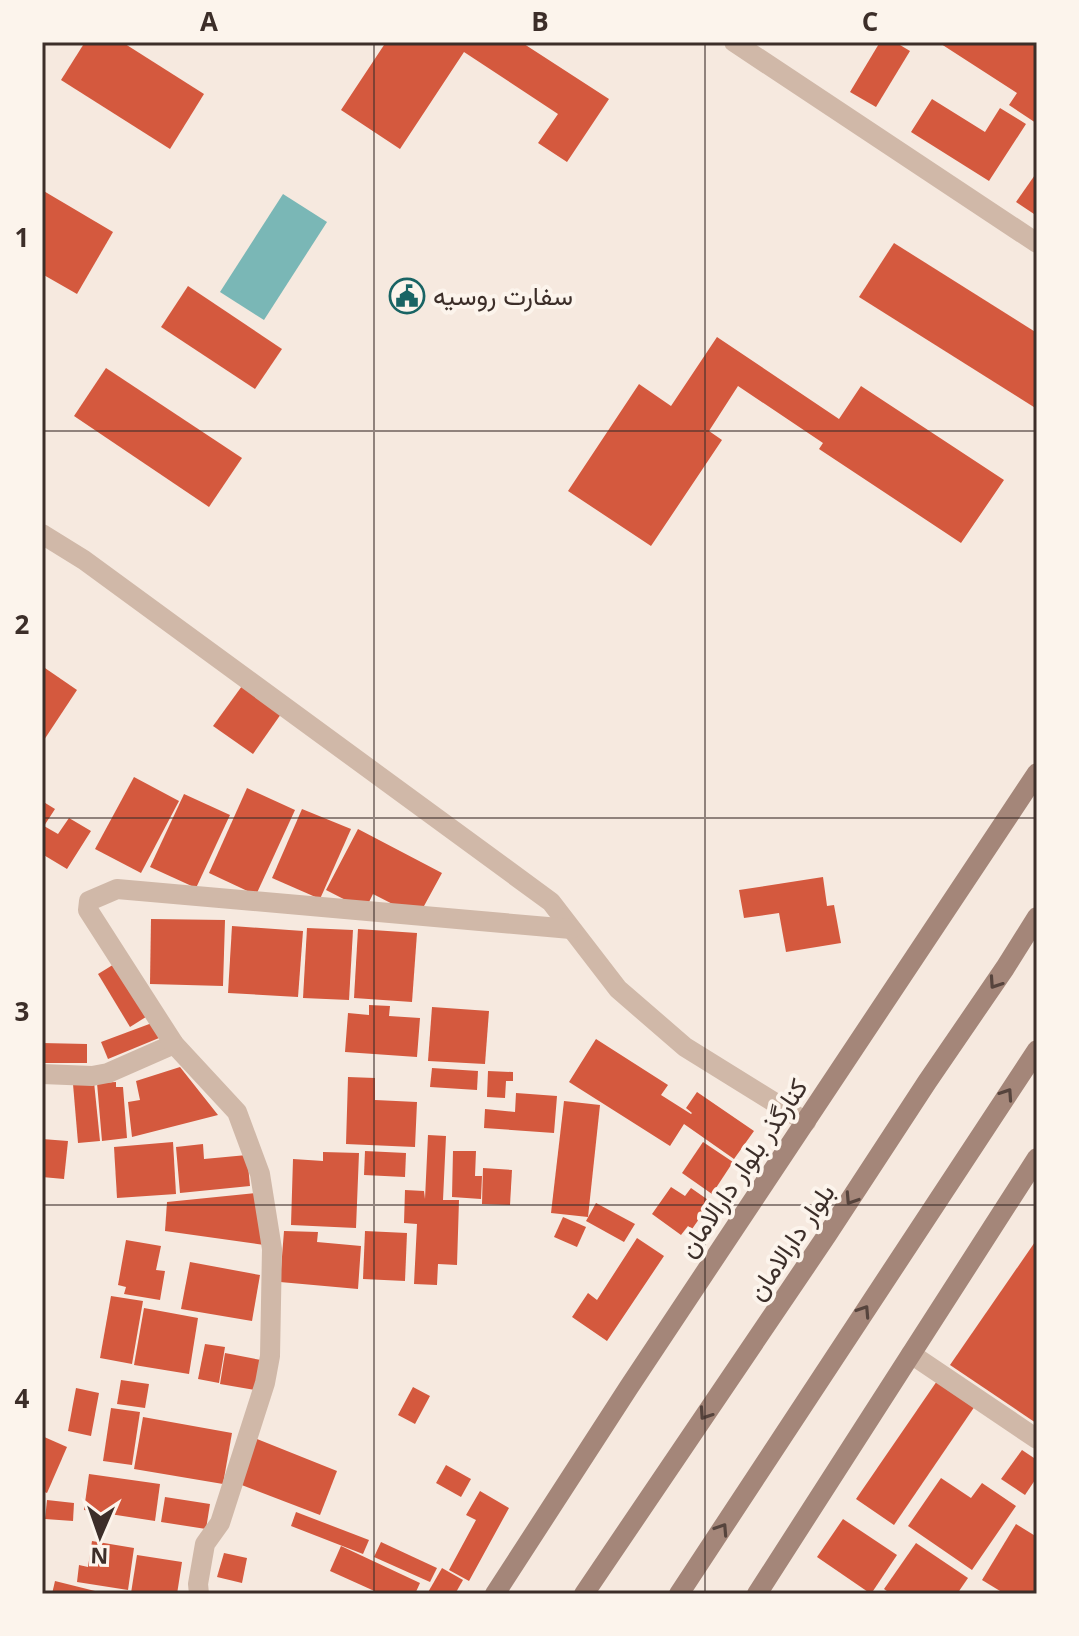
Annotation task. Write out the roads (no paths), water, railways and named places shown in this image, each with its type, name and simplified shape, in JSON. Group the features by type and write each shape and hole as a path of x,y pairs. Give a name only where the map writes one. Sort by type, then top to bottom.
{"street":[{"path":"734,42 1037,243"},
{"path":"42,534 84,560 551,902 618,989 685,1047 806,1122"},
{"name":"کنارگذر بلوار دارالامان","path":"495,1594 1037,773"},
{"path":"199,1594 205,1544 220,1523 265,1383 270,1356 272,1249 260,1174 237,1112 174,1044 88,910 89,901 117,889 571,929"},
{"name":"بلوار دارالامان","path":"584,1594 1037,917"},
{"path":"42,1074 92,1076 108,1073 174,1044"},
{"path":"679,1594 1037,1050"},
{"path":"757,1594 911,1354 1030,1183 1037,1158"},
{"path":"911,1354 1037,1439"}],"water":[{"path":"283,194 327,222 264,320 220,292"}],"place":[{"name":"سفارت روسیه","path":"407,296"}]}
